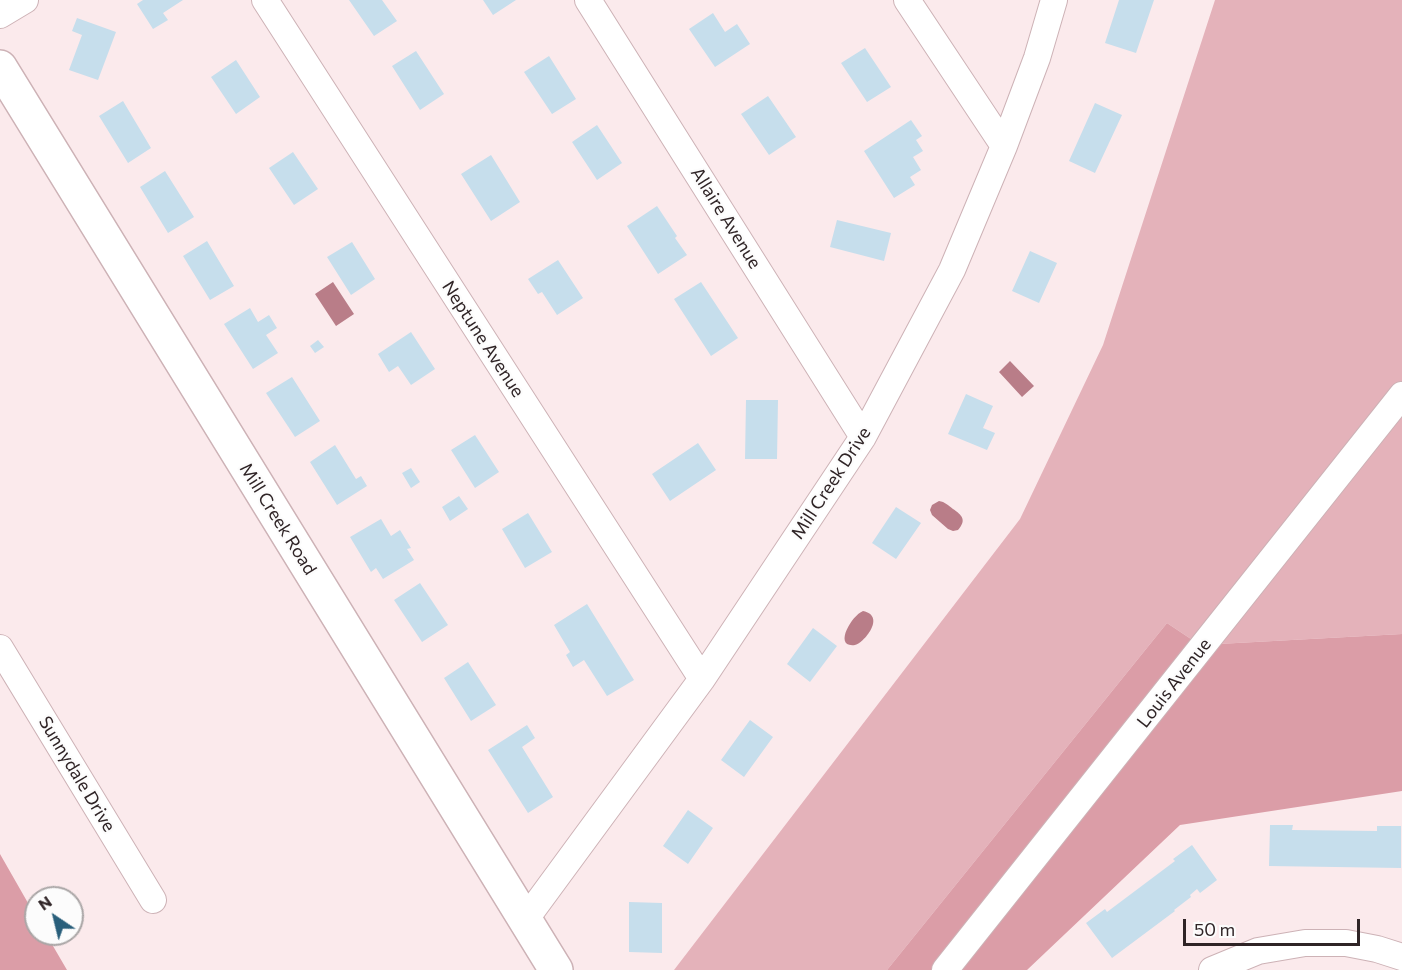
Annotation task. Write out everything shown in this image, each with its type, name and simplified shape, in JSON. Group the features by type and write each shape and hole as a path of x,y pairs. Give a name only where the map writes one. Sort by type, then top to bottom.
{"street":[{"path":"0,15 25,0"},
{"name":"Neptune Avenue","path":"265,0 702,679"},
{"name":"Allaire Avenue","path":"588,0 862,437"},
{"path":"907,0 1004,146"},
{"name":"Mill Creek Drive","path":"525,920 702,679 862,437 952,270 1004,146 1054,0"},
{"name":"Mill Creek Road","path":"3,77 556,970"},
{"name":"Louis Avenue","path":"945,970 1402,395"},
{"name":"Sunnydale Drive","path":"0,648 153,900"},
{"path":"1212,970 1258,951 1305,943 1346,943 1402,957"},
{"path":"1387,970 1402,957"}],"shaded area":[{"path":"1215,0 1402,0 1402,634 1200,645 1167,623 887,970 674,970 1020,519 1103,345"},
{"path":"333,282 354,314 336,326 315,294"},
{"path":"1010,361 1034,386 1022,397 999,372"},
{"path":"939,501 961,516 963,521 958,530 948,529 932,515 930,510 932,505"},
{"path":"863,611 873,618 871,630 859,643 849,645 845,642 846,631 858,614"},
{"path":"1167,623 1200,645 1402,634 1402,791 1180,825 1027,970 887,970"},
{"path":"0,854 24,896 24,946 53,946 67,970 0,970"}],"building":[{"path":"143,0 183,0 163,13 168,20 153,29 137,4"},
{"path":"349,0 382,0 397,21 374,36"},
{"path":"483,0 516,0 493,15"},
{"path":"1119,0 1154,0 1136,53 1105,43"},
{"path":"713,13 725,32 737,24 750,44 715,67 689,29"},
{"path":"77,18 116,32 98,80 69,70 82,35 72,31"},
{"path":"865,48 891,87 867,102 841,63"},
{"path":"416,51 444,94 420,110 392,66"},
{"path":"549,56 576,99 552,114 524,72"},
{"path":"236,60 260,97 236,114 211,77"},
{"path":"768,96 796,137 769,155 741,114"},
{"path":"123,101 151,148 128,163 99,116"},
{"path":"1095,103 1122,115 1095,173 1069,161"},
{"path":"911,120 922,136 916,140 923,151 913,157 921,170 910,177 915,185 894,198 864,151"},
{"path":"597,125 622,163 597,180 572,142"},
{"path":"293,152 318,189 294,205 269,168"},
{"path":"491,155 520,202 491,221 461,174"},
{"path":"165,171 194,217 168,233 140,187"},
{"path":"657,206 687,255 658,274 627,226"},
{"path":"837,220 891,233 884,261 830,247"},
{"path":"207,241 234,286 210,300 183,256"},
{"path":"352,242 375,279 351,295 327,257"},
{"path":"1030,251 1057,263 1039,303 1012,291"},
{"path":"558,260 583,298 557,315 542,292 538,294 528,279"},
{"path":"701,282 738,338 711,356 674,299"},
{"path":"250,308 258,322 269,315 277,328 266,335 278,353 253,369 224,324"},
{"path":"411,332 435,369 411,385 398,366 389,372 378,354"},
{"path":"318,340 324,347 315,353 310,346"},
{"path":"292,377 320,421 295,437 266,393"},
{"path":"966,394 993,406 983,428 995,433 987,450 948,434"},
{"path":"746,400 778,400 777,459 745,459"},
{"path":"475,435 499,472 475,488 451,450"},
{"path":"698,443 716,470 670,501 652,474"},
{"path":"335,445 356,479 361,476 367,486 337,505 310,462"},
{"path":"411,468 420,482 411,488 402,473"},
{"path":"459,496 468,509 450,521 442,507"},
{"path":"896,507 921,523 896,559 872,543"},
{"path":"528,513 552,552 525,568 502,529"},
{"path":"381,519 391,536 400,530 411,548 407,549 414,560 383,579 376,568 371,572 350,537"},
{"path":"420,583 448,625 422,642 394,600"},
{"path":"587,604 634,680 607,696 584,660 573,667 566,655 570,652 554,625"},
{"path":"813,628 837,646 810,682 787,664"},
{"path":"468,662 496,705 471,721 444,678"},
{"path":"750,720 773,737 744,777 721,760"},
{"path":"527,725 535,738 522,747 553,797 528,813 488,750"},
{"path":"688,810 713,828 688,864 663,846"},
{"path":"1270,825 1293,825 1292,830 1377,831 1377,826 1401,826 1401,868 1269,866"},
{"path":"1192,845 1217,880 1200,893 1197,889 1175,911 1112,958 1086,923 1105,909 1107,912 1175,861 1173,859"},
{"path":"629,902 662,903 662,953 629,952"}]}
